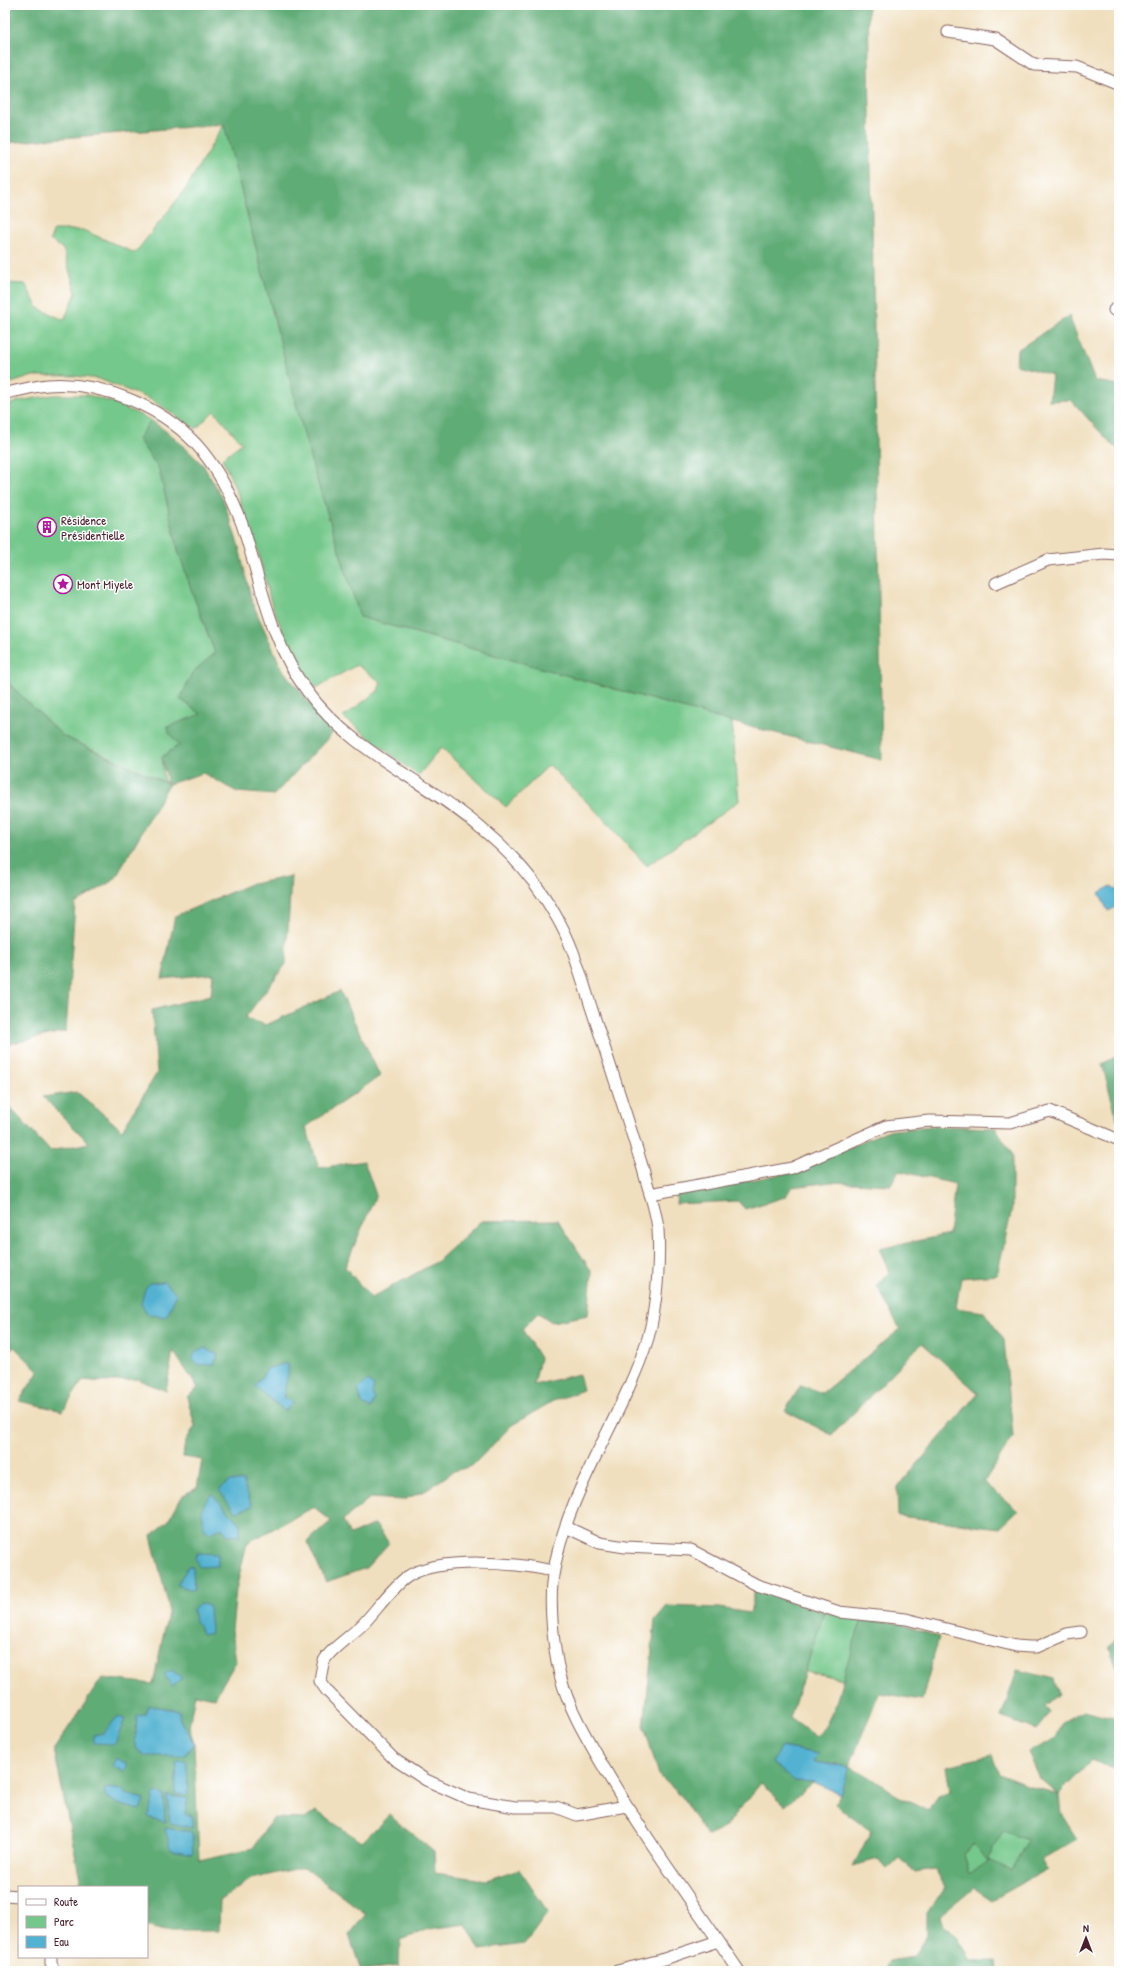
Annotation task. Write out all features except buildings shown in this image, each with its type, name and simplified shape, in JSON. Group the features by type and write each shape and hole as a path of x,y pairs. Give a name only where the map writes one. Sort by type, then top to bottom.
{"street":[{"path":"948,32 995,39 1034,65 1077,67 1119,84"},
{"path":"5,393 47,385 75,386 106,390 142,405 175,426 196,445 227,491 241,522 268,616 279,644 306,691 345,732 385,762 457,808 483,829 544,895 570,944 650,1194 658,1230 655,1306 648,1337 633,1377 595,1455 566,1526 553,1571 552,1607 555,1652 560,1676 582,1730 626,1806 739,1971"},
{"path":"996,583 1048,560 1104,554 1119,555"},
{"path":"650,1194 792,1168 886,1126 929,1121 1010,1123 1050,1111 1119,1140"},
{"path":"566,1526 600,1543 625,1547 691,1550 757,1585 839,1612 917,1620 1016,1646 1037,1647 1067,1634 1081,1632"},
{"path":"553,1571 532,1567 477,1563 438,1567 416,1572 406,1578 362,1626 325,1659 320,1681 327,1691 394,1759 426,1780 469,1799 516,1807 556,1807 578,1815 626,1806"},
{"path":"5,1895 18,1896"},
{"path":"617,1971 661,1960 718,1941"},
{"path":"50,1958 51,1964 55,1971"}],"green space":[{"path":"5,5 868,5 882,760 732,722 360,617 311,461 224,124 5,143"},
{"path":"224,124 311,461 360,617 732,722 739,801 647,866 602,817 549,765 506,807 441,748 418,776 343,717 378,691 381,682 357,665 316,688 293,656 271,603 257,548 238,495 222,458 242,443 214,411 196,429 152,400 99,379 75,376 33,376 5,385 5,283 25,284 38,308 64,320 76,293 63,249 50,240 54,230 83,230 135,253 185,190"},
{"path":"1069,316 1095,381 1119,385 1119,448 1113,446 1071,400 1049,401 1052,375 1016,365 1017,350"},
{"path":"53,395 88,395 114,403 151,420 138,439 159,469 178,550 215,653 192,673 202,714 179,745 162,757 164,779 169,784 63,736 5,680 5,406 19,401"},
{"path":"151,420 175,438 203,465 223,499 239,547 252,602 282,669 322,718 332,734 274,795 237,792 203,773 169,784 115,879 75,904 66,1031 5,1045 5,680 63,736 168,784 162,757 179,745 169,733 167,727 201,714 180,699 192,673 215,653 178,550 159,469 138,439"},
{"path":"291,876 286,964 245,1018 266,1025 340,991 380,1076 306,1127 319,1168 364,1161 376,1195 345,1267 371,1298 438,1261 481,1221 558,1220 592,1272 588,1315 552,1322 538,1313 522,1329 540,1358 534,1385 579,1374 583,1390 553,1401 512,1425 472,1466 454,1471 427,1490 403,1500 370,1498 343,1520 350,1535 375,1524 389,1543 366,1568 326,1582 307,1542 331,1521 314,1507 247,1543 236,1590 232,1630 236,1662 214,1698 195,1694 189,1726 194,1743 199,1860 253,1848 273,1818 305,1819 316,1811 362,1842 389,1815 434,1852 435,1873 486,1880 519,1869 548,1912 525,1944 480,1950 466,1924 429,1929 400,1940 399,1966 361,1970 349,1935 366,1914 304,1867 251,1879 220,1901 219,1931 165,1931 148,1926 148,1886 83,1886 81,1884 54,1749 102,1678 153,1684 169,1608 151,1536 168,1521 183,1495 197,1488 202,1460 183,1457 185,1442 195,1426 187,1397 198,1388 173,1351 166,1391 137,1379 104,1382 83,1380 63,1411 19,1401 39,1371 14,1347 5,1351 5,1102 50,1151 89,1143 43,1097 77,1092 122,1130 157,1073 152,1010 211,995 213,974 162,979 175,916 248,885"},
{"path":"1119,1055 1119,1126 1102,1064"},
{"path":"932,1126 996,1128 1012,1154 1012,1209 997,1275 961,1278 956,1308 984,1312 1004,1340 1013,1437 984,1482 1018,1511 1000,1528 898,1516 897,1488 978,1393 922,1343 832,1435 785,1411 801,1385 822,1393 900,1329 877,1286 889,1272 879,1249 949,1234 955,1184 899,1171 891,1185 831,1182 792,1187 785,1197 745,1209 738,1201 676,1204 677,1194 793,1172 886,1131"},
{"path":"755,1590 824,1612 790,1718 816,1737 830,1717 839,1694 849,1656 862,1620 898,1623 939,1637 922,1700 879,1693 849,1767 870,1777 899,1797 928,1811 937,1795 950,1792 946,1766 992,1755 999,1774 1030,1786 1058,1794 1040,1779 1028,1752 1055,1739 1063,1722 1083,1711 1113,1718 1119,1716 1119,1771 1092,1760 1059,1794 1061,1814 1077,1839 1042,1859 1048,1869 992,1900 974,1888 940,1916 943,1926 957,1936 970,1961 996,1961 997,1971 885,1971 889,1961 913,1957 927,1935 927,1914 945,1887 935,1869 915,1872 899,1858 887,1869 878,1859 853,1866 871,1831 847,1814 835,1803 840,1794 848,1767 813,1762 819,1754 782,1747 795,1781 814,1782 785,1806 761,1783 724,1828 707,1836 682,1797 659,1775 644,1726 655,1620 667,1606 719,1608 750,1613","holes":["1003,1831 1028,1840 1011,1870 988,1860","974,1845 988,1861 969,1874 963,1855"]},
{"path":"824,1612 862,1620 843,1679 805,1671"},
{"path":"1119,1636 1119,1671 1109,1647"},
{"path":"1017,1670 1054,1679 1059,1694 1045,1706 1050,1713 1036,1730 1001,1717"},
{"path":"1003,1831 1029,1840 1011,1870 969,1874 963,1855 974,1845 988,1860"},
{"path":"35,1965 40,1971 5,1971 5,1969"}],"water":[{"path":"1111,886 1119,891 1119,906 1108,911 1099,893"},
{"path":"164,1282 177,1294 166,1317 148,1314 141,1304 145,1289 150,1283"},
{"path":"205,1348 218,1355 214,1364 199,1365 192,1359 196,1351"},
{"path":"288,1363 288,1374 283,1397 293,1402 285,1411 255,1386 268,1368"},
{"path":"367,1381 374,1386 372,1393 375,1399 371,1408 362,1404 358,1389"},
{"path":"230,1481 243,1481 252,1506 236,1512 219,1490"},
{"path":"212,1494 240,1524 240,1536 228,1535 222,1528 210,1533 205,1530 202,1519 202,1510 205,1502"},
{"path":"198,1553 218,1554 218,1566 199,1567 195,1558"},
{"path":"188,1566 193,1567 194,1590 176,1585"},
{"path":"200,1603 209,1606 211,1633 202,1635 199,1625 195,1621 193,1609"},
{"path":"172,1670 182,1678 172,1686 164,1674"},
{"path":"149,1705 179,1711 180,1720 194,1743 184,1756 146,1756 135,1748 137,1716 145,1715"},
{"path":"117,1717 125,1719 115,1744 94,1743 93,1735 104,1733"},
{"path":"782,1747 819,1754 813,1762 849,1767 840,1794 814,1782 795,1781 772,1763"},
{"path":"116,1758 128,1764 124,1772 112,1766"},
{"path":"177,1761 187,1761 188,1795 175,1794"},
{"path":"105,1788 124,1790 126,1794 144,1799 140,1810 118,1804 105,1796"},
{"path":"155,1792 164,1795 165,1822 148,1817"},
{"path":"167,1796 188,1798 185,1814 192,1816 192,1828 170,1823"},
{"path":"165,1828 192,1832 193,1854 171,1850"}],"place":[{"name":"Résidence Présidentielle","path":"47,527"},
{"name":"Mont Miyele","path":"63,584"}]}
